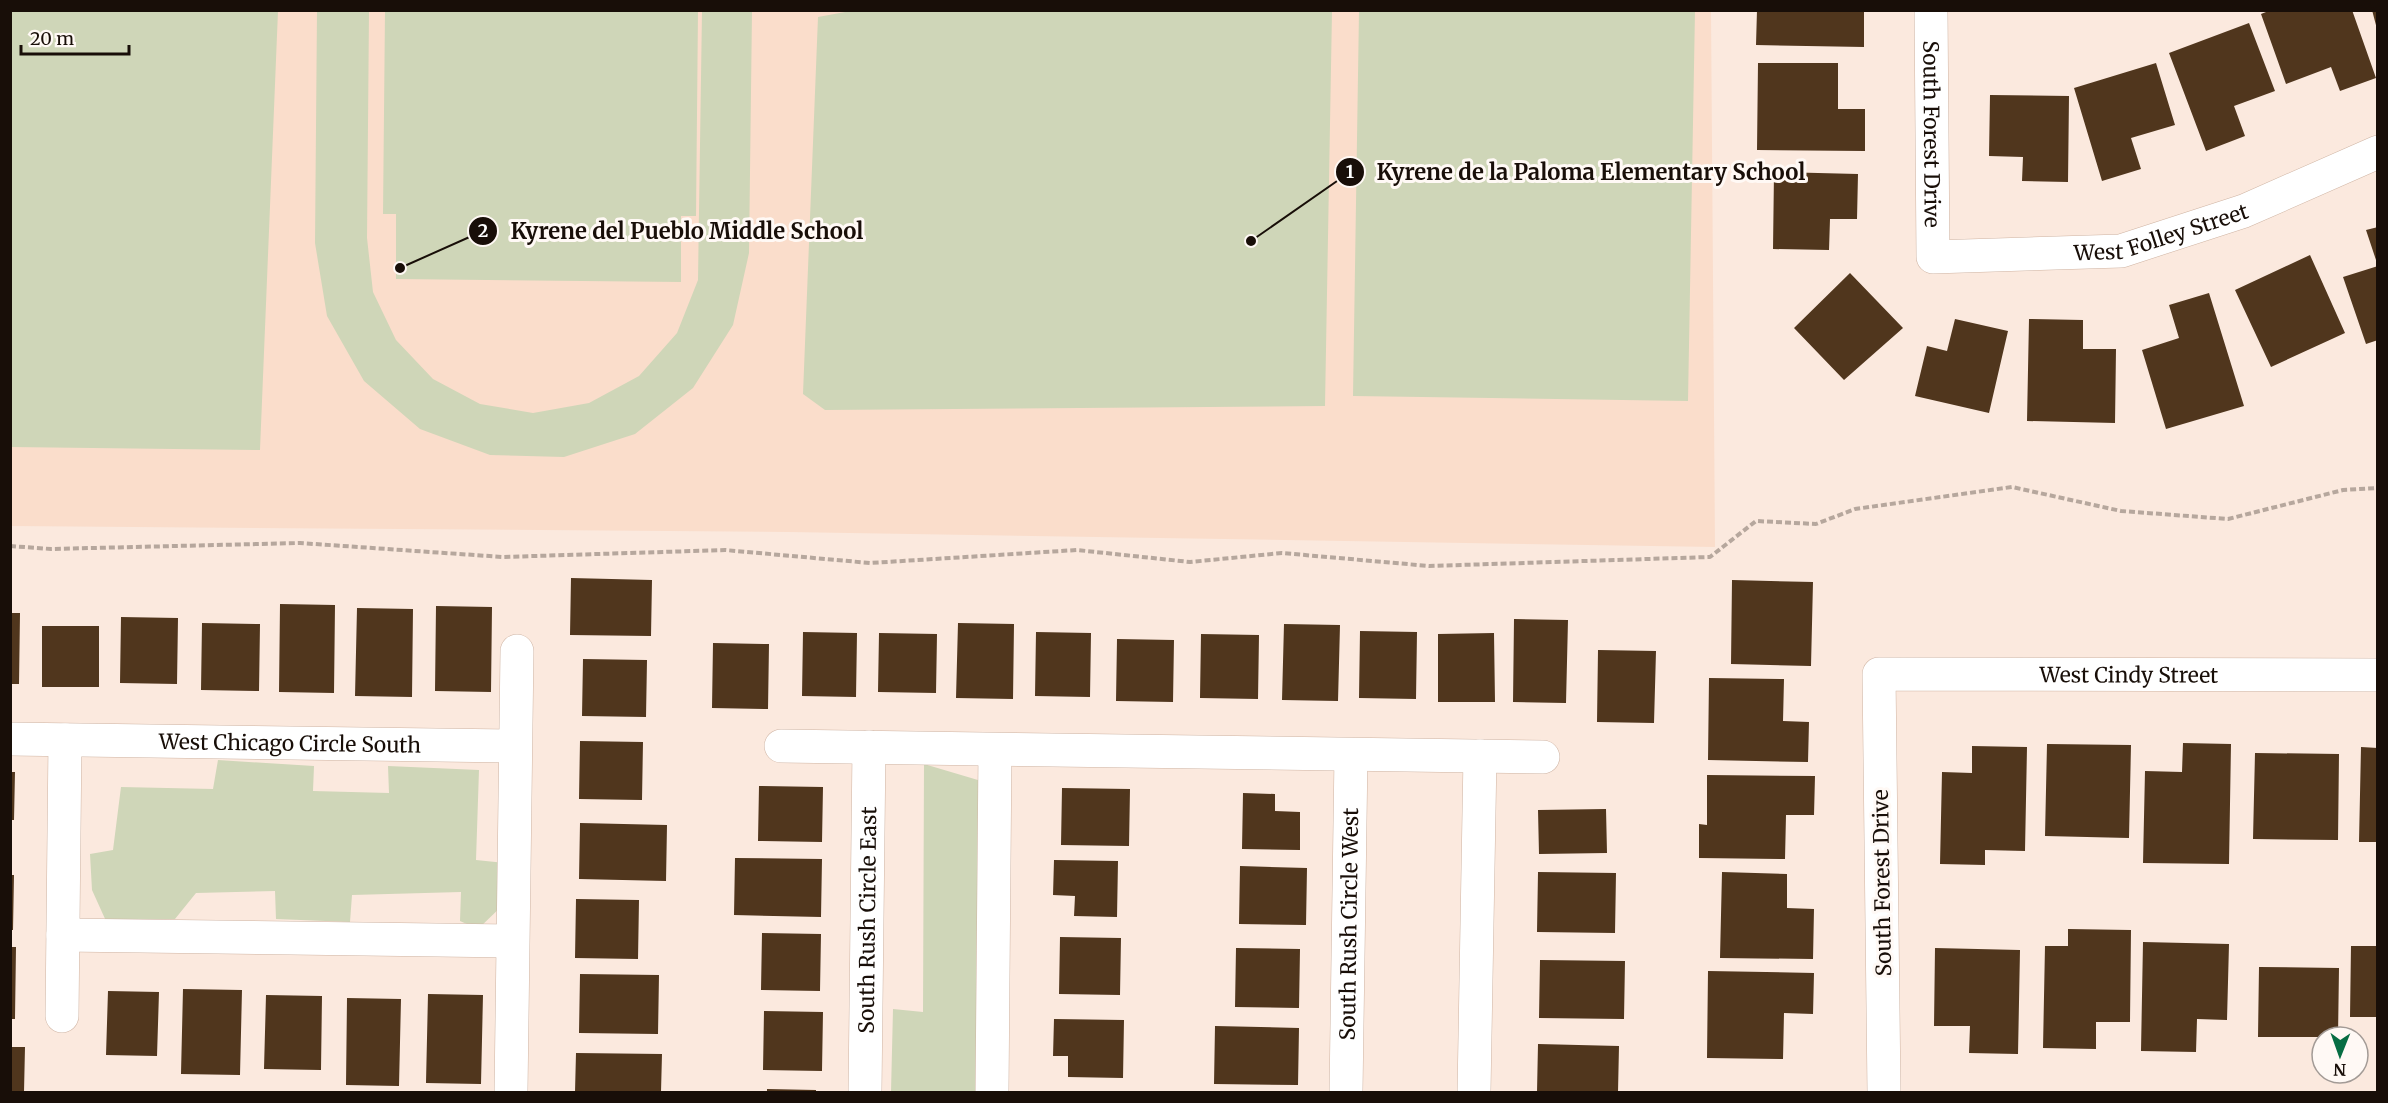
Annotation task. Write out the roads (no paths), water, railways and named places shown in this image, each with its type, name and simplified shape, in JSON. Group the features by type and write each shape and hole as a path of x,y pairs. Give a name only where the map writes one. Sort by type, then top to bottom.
{"street":[{"name":"South Forest Drive","path":"1931,10 1933,257"},
{"name":"West Folley Street","path":"1933,257 2121,251 2244,211 2378,152"},
{"path":"511,1092 517,651"},
{"name":"South Forest Drive","path":"1879,674 1884,1092"},
{"name":"West Cindy Street","path":"1879,674 2378,675"},
{"name":"West Chicago Circle South","path":"10,739 515,746"},
{"path":"62,1016 65,740"},
{"path":"782,746 1543,757"},
{"name":"South Rush Circle East","path":"866,1092 869,747"},
{"path":"992,1092 995,750"},
{"name":"South Rush Circle West","path":"1347,1092 1351,755"},
{"path":"1474,1092 1480,756"},
{"path":"63,935 513,941"}],"place":[{"name":"Kyrene de la Paloma Elementary School","path":"1251,241"},
{"name":"Kyrene del Pueblo Middle School","path":"400,268"}]}
